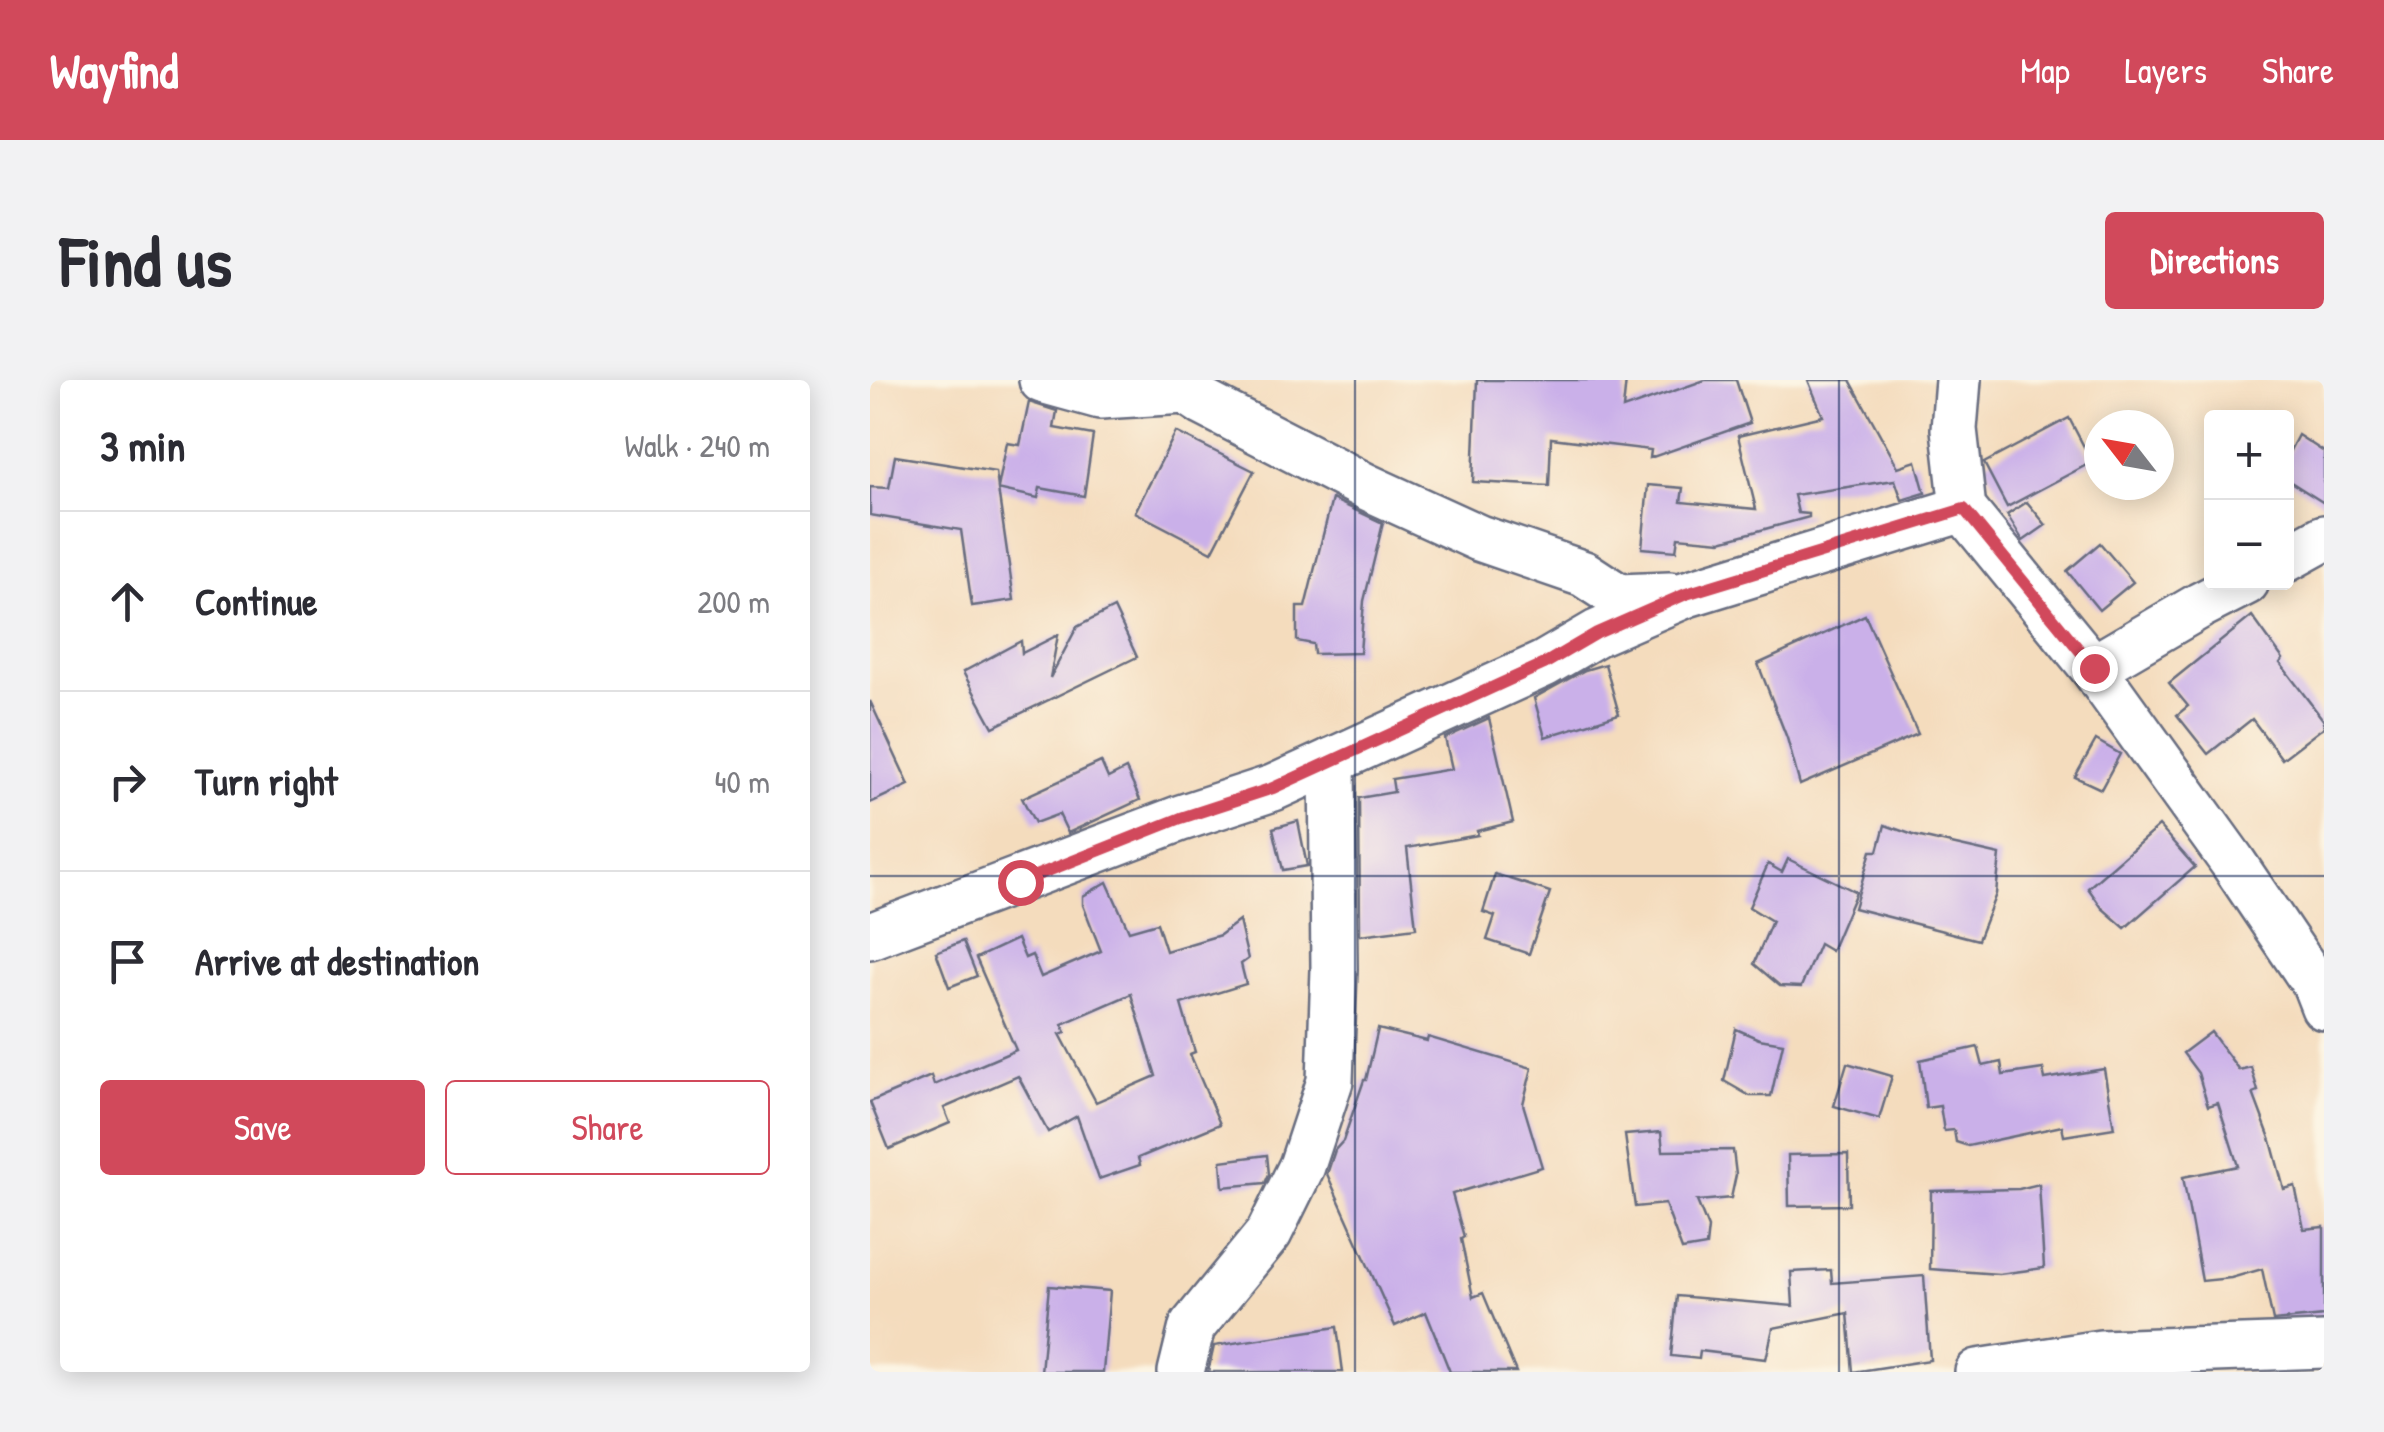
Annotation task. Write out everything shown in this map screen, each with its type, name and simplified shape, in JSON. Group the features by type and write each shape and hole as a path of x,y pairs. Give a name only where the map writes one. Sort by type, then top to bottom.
{"street":[{"path":"1042,380 1100,396 1178,385 1365,486 1479,538 1584,574 1619,597 1686,594"},
{"path":"1958,380 1954,429 1964,509 2094,668 2232,861 2315,984 2324,1006"},
{"path":"870,936 1181,818 1273,788 1686,594 1964,509"},
{"path":"2294,555 2324,538"},
{"path":"2094,668 2230,590"},
{"path":"1181,1372 1192,1326 1269,1233 1302,1166 1330,1081 1334,969 1332,761"},
{"path":"1978,1372 2102,1352 2324,1346"}],"building":[{"path":"1477,380 1626,380 1623,409 1705,380 1736,380 1750,423 1650,458 1651,450 1551,438 1549,486 1473,482"},
{"path":"1808,380 1850,380 1898,467 1916,461 1925,493 1902,500 1895,480 1794,495 1798,513 1809,517 1721,541 1678,537 1676,551 1642,548 1648,485 1683,488 1681,502 1756,509 1738,436 1823,416"},
{"path":"1029,402 1057,411 1054,428 1093,435 1084,496 1040,488 1038,498 998,489 1014,600 972,606 961,530 870,515 870,487 889,488 895,456 996,472 998,488 1007,443 1020,445"},
{"path":"2069,418 2084,447 2084,466 2007,507 1984,463"},
{"path":"1176,432 1254,471 1212,552 1135,512"},
{"path":"2298,435 2324,452 2324,503 2294,484 2294,443"},
{"path":"1332,499 1383,523 1364,601 1360,653 1314,654 1313,644 1297,641 1297,607 1305,607"},
{"path":"2027,502 2046,525 2023,541 2007,515"},
{"path":"2100,543 2133,582 2099,610 2067,571"},
{"path":"1114,608 1137,657 993,727 963,672 1021,641 1022,653 1058,635 1050,678 1077,627"},
{"path":"1865,615 1918,734 1800,785 1787,738 1758,664"},
{"path":"2252,616 2283,659 2280,663 2324,721 2324,727 2282,759 2252,719 2208,754 2177,715 2188,706 2169,683"},
{"path":"1605,664 1619,714 1545,737 1534,698 1585,670"},
{"path":"870,701 909,785 870,803"},
{"path":"1489,718 1513,822 1477,831 1478,835 1407,848 1416,928 1360,935 1359,798 1394,792 1392,779 1452,769 1445,738"},
{"path":"2096,740 2120,754 2101,789 2075,777"},
{"path":"1101,762 1108,778 1126,769 1140,800 1068,833 1059,814 1035,823 1022,798"},
{"path":"1298,821 1307,866 1283,870 1273,828"},
{"path":"1885,825 2000,855 1996,894 1978,940 1854,908 1871,851 1878,851"},
{"path":"2159,826 2195,867 2125,928 2102,908 2088,888"},
{"path":"1788,859 1856,892 1831,951 1819,944 1801,987 1780,986 1754,964 1772,921 1749,907 1768,864 1782,872"},
{"path":"1495,874 1550,892 1529,954 1487,940 1495,916 1483,912"},
{"path":"1107,882 1129,931 1157,923 1166,951 1220,935 1239,921 1248,959 1241,964 1246,984 1181,1004 1195,1052 1190,1054 1220,1124 1138,1158 1140,1165 1099,1179 1077,1116 1048,1132 1018,1076 944,1108 950,1123 889,1149 870,1102 931,1076 934,1085 1016,1050 976,958 1017,939 1025,958 1032,955 1041,977 1101,951 1083,896","holes":["1131,994 1156,1076 1096,1102 1060,1034 1066,1032 1062,1024"]},
{"path":"963,941 977,976 949,987 936,952"},
{"path":"1378,1029 1427,1041 1428,1037 1532,1068 1523,1104 1542,1167 1452,1194 1464,1237 1461,1239 1473,1297 1483,1293 1516,1372 1450,1372 1426,1312 1395,1326 1327,1174 1366,1080"},
{"path":"1736,1029 1759,1039 1783,1043 1771,1096 1750,1096 1724,1081"},
{"path":"2211,1032 2239,1070 2251,1067 2258,1091 2253,1093 2284,1189 2295,1186 2304,1229 2324,1227 2324,1316 2273,1321 2262,1269 2202,1281 2183,1177 2238,1166 2218,1103 2208,1106 2198,1073 2183,1053"},
{"path":"1978,1047 1983,1066 2001,1062 2003,1075 2043,1069 2045,1079 2104,1069 2114,1128 2064,1136 2062,1126 1968,1146 1956,1142 1954,1130 1944,1131 1940,1106 1926,1108 1920,1060"},
{"path":"1847,1063 1892,1076 1879,1119 1834,1106"},
{"path":"1661,1132 1663,1151 1733,1150 1736,1175 1731,1198 1697,1201 1708,1228 1706,1246 1682,1250 1665,1204 1635,1207 1625,1135"},
{"path":"1848,1154 1849,1205 1789,1206 1788,1155"},
{"path":"1267,1155 1269,1174 1265,1183 1223,1187 1221,1161"},
{"path":"2039,1184 2044,1268 1999,1274 1930,1269 1931,1191 2019,1189"},
{"path":"1831,1270 1832,1283 1924,1276 1930,1360 1853,1372 1848,1313 1773,1328 1766,1359 1700,1351 1699,1359 1671,1356 1677,1296 1793,1306 1791,1272"},
{"path":"1049,1286 1110,1291 1103,1372 1041,1372"},
{"path":"1337,1327 1343,1372 1208,1372 1214,1346"}],"route":[{"path":"1020,882 1181,818 1273,788 1686,594 1964,509 2094,668"}]}
